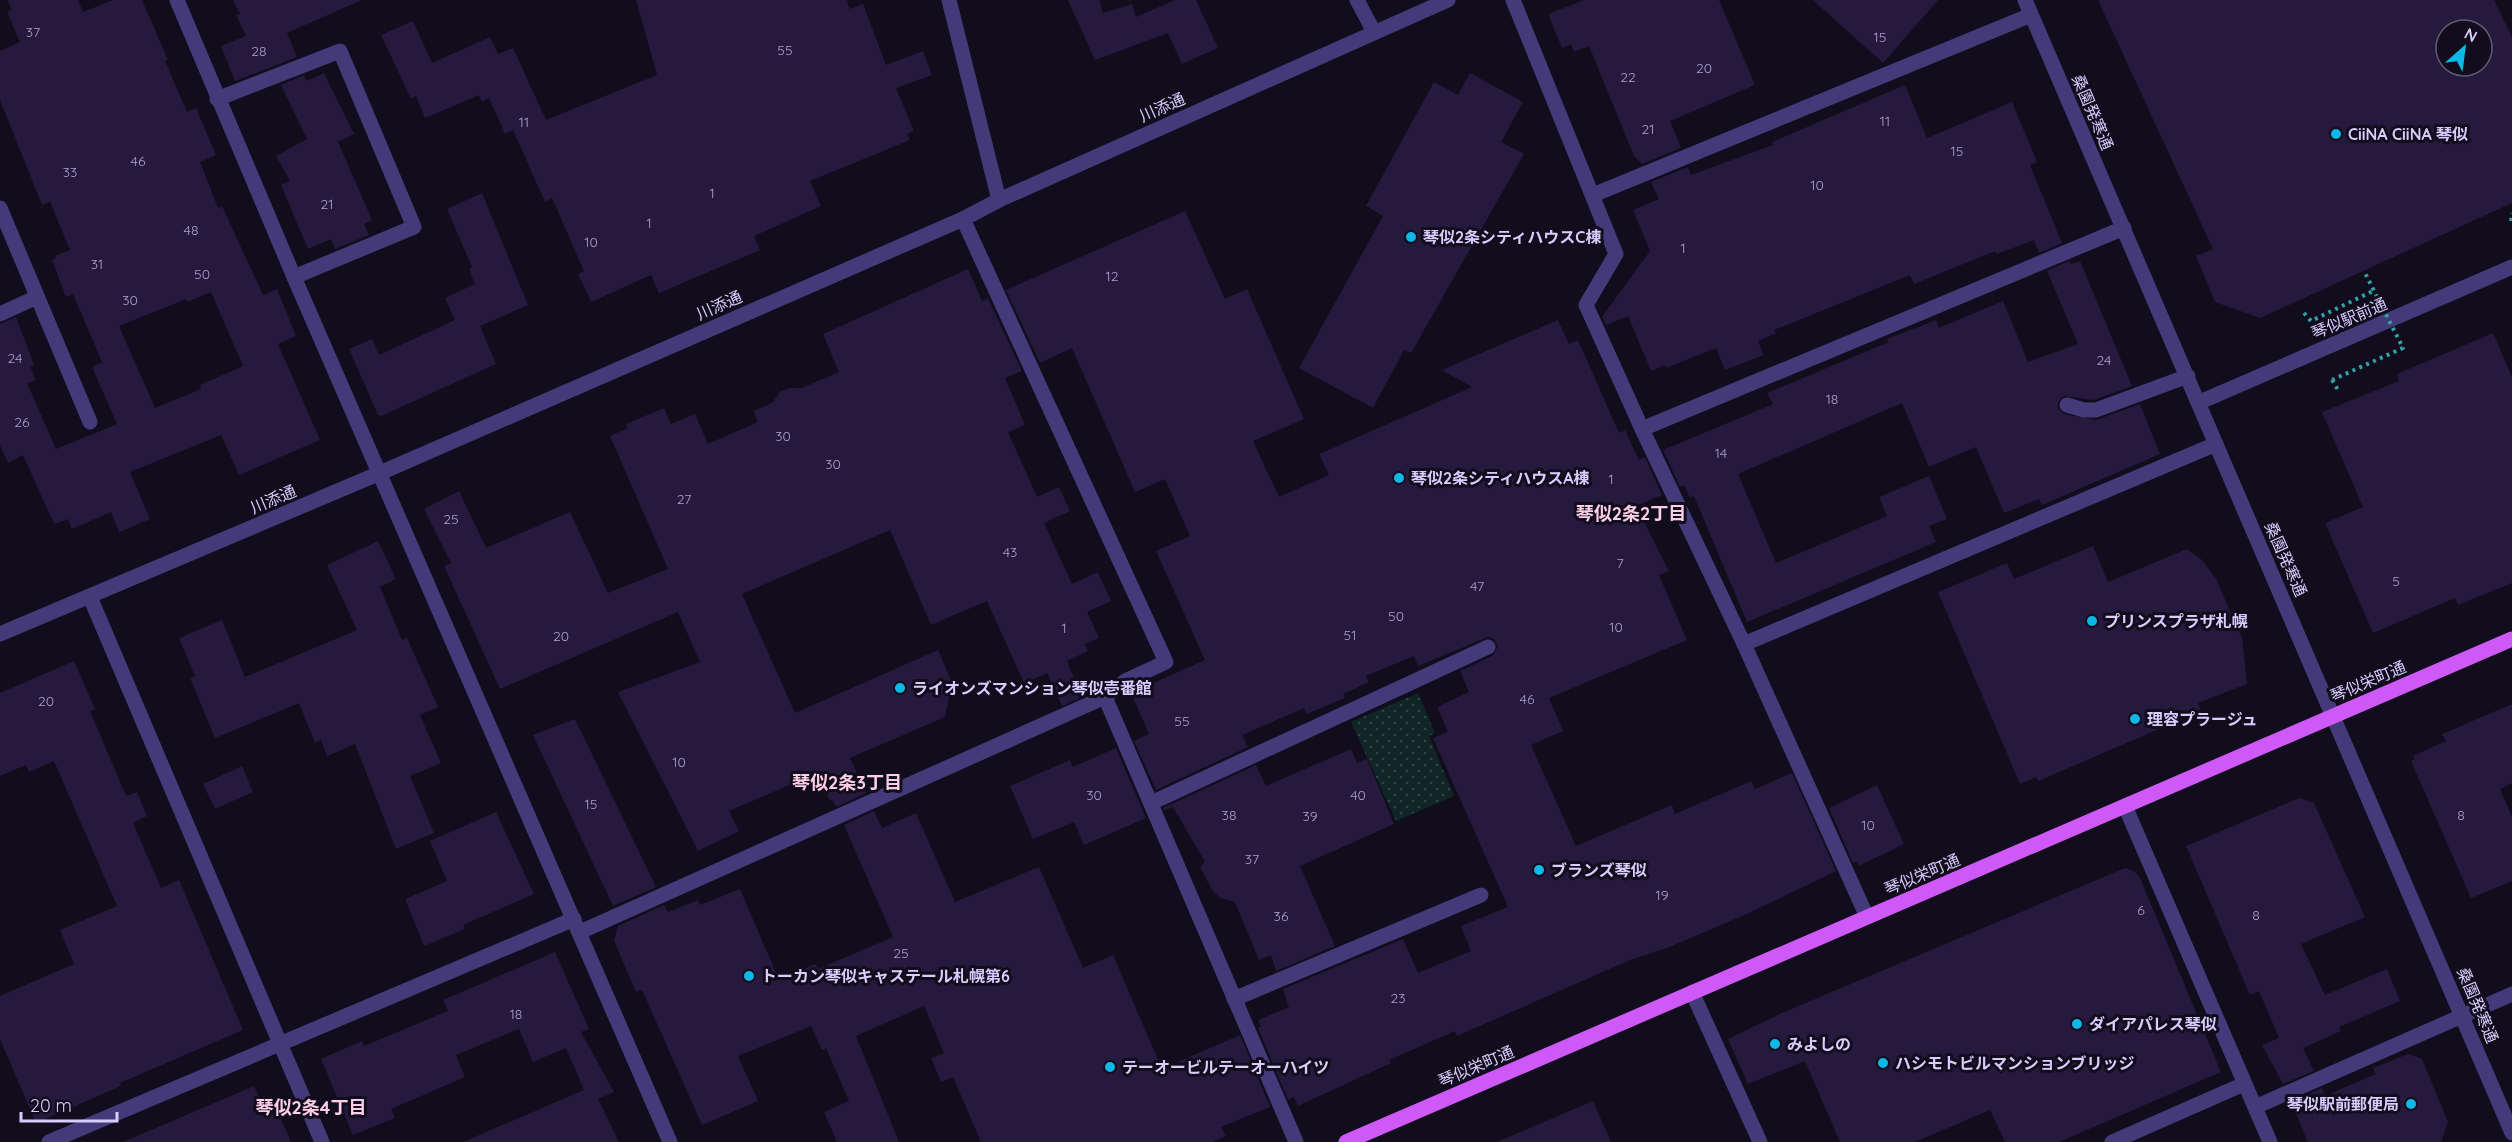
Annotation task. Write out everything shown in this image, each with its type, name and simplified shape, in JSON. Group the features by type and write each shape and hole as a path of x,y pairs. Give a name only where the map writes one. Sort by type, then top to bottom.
{"main road":[{"name":"琴似栄町通","path":"1346,1142 2512,639"}],"street":[{"path":"177,0 217,99 670,1142"},
{"path":"949,0 999,200"},
{"path":"1357,0 1374,32"},
{"name":"川添通","path":"0,634 380,473 963,219 999,200 1448,0"},
{"path":"1513,0 1616,254 1586,305 1744,644 1867,917"},
{"name":"桑園発寒通","path":"2025,0 2512,1132"},
{"path":"1593,195 2031,15"},
{"path":"217,99 340,51 414,227 294,277"},
{"path":"0,208 90,422"},
{"path":"49,1142 280,1043 577,926 1106,697 1125,681 1166,662 963,219"},
{"path":"1642,429 2124,228"},
{"name":"琴似駅前通","path":"2199,402 2511,270"},
{"path":"0,314 37,297"},
{"path":"2067,405 2096,410 2188,376"},
{"path":"1744,644 2216,444"},
{"path":"90,597 322,1142"},
{"path":"1151,803 1488,647"},
{"path":"1106,697 1296,1142"},
{"path":"2125,806 2270,1142"},
{"path":"1234,999 1481,895"},
{"path":"1692,992 1760,1142"},
{"path":"2255,1107 2512,994"},
{"path":"2112,1142 2244,1084"}],"path":[{"path":"2511,221 2512,213"},
{"path":"2338,390 2332,380 2403,348 2364,271"},
{"path":"2304,313 2312,321 2375,290"}],"green space":[{"path":"1418,693 1435,733 1429,736 1454,796 1396,821 1351,722"}],"building":[{"path":"7,0 78,0 83,12 113,0 142,0 187,112 196,108 216,155 200,162 218,208 222,206 263,295 277,289 296,336 278,344 320,440 239,475 221,435 130,472 150,519 119,532 111,512 72,529 68,519 54,524 23,455 8,463 0,445 0,324 16,317 34,365 30,367 36,380 27,383 56,449 117,424 92,367 102,362 73,294 66,297 52,260 56,258 55,256 70,250 50,202 42,205 0,100 0,51 20,42 7,12 12,10","holes":["211,292 243,366 200,385 201,389 155,408 119,326 186,299 187,302"]},
{"path":"233,0 362,0 287,33 297,57 235,81 221,46 246,36 236,15 240,14"},
{"path":"636,0 847,0 849,9 863,4 886,65 923,51 932,75 896,88 914,131 907,134 910,140 810,181 821,206 754,236 760,250 659,293 651,275 591,302 578,274 584,271 552,198 545,202 513,130 505,134 489,98 482,102 479,95 425,118 416,96 411,99 381,35 413,21 432,63 490,37 498,54 513,48 546,120 657,75"},
{"path":"1068,0 1099,0 1103,13 1132,4 1136,17 1175,0 1196,0 1218,48 1182,64 1168,33 1095,60"},
{"path":"1584,0 1719,0 1755,85 1670,121 1681,148 1642,164 1634,156 1589,46 1574,52 1571,44 1562,48 1548,14"},
{"path":"1813,0 1938,0 1883,63"},
{"name":"CiiNA CiiNA 琴似","path":"2098,0 2494,0 2512,37 2512,203 2260,318 2215,302 2196,256 2213,249"},
{"path":"324,73 354,134 338,142 372,220 364,224 369,235 335,249 331,239 308,249 281,185 290,181 276,156 307,139 281,85 304,75 306,81"},
{"name":"琴似2条シティハウスC棟","path":"1470,73 1523,102 1501,142 1524,154 1411,353 1404,350 1373,408 1299,368 1383,216 1366,206 1434,82 1458,95"},
{"path":"1905,85 1927,138 2012,102 2037,162 2030,165 2062,243 2039,253 2034,240 1997,254 1995,251 1914,284 1910,275 1774,330 1776,333 1758,341 1764,355 1725,370 1716,348 1666,368 1665,365 1651,371 1628,316 1606,325 1602,317 1650,251 1633,210 1659,199 1651,182 1688,167 1691,175 1773,145 1772,142"},
{"path":"482,193 528,305 480,326 496,364 381,416 378,415 349,349 372,339 379,355 455,320 445,298 475,284 469,269 472,267 447,209"},
{"path":"1185,211 1225,299 1247,289 1304,419 1253,441 1279,497 1329,475 1319,454 1472,387 1442,370 1558,320 1569,344 1578,340 1619,433 1625,430 1639,460 1645,457 1662,495 1636,506 1669,571 1659,575 1687,640 1549,698 1563,731 1531,745 1576,846 1672,805 1675,814 1751,781 1755,789 1792,773 1836,871 1749,913 1667,948 1630,960 1457,1036 1455,1031 1389,1060 1391,1063 1298,1106 1294,1097 1288,1100 1258,1028 1261,1026 1258,1020 1289,1007 1283,989 1403,939 1418,973 1471,951 1461,926 1508,907 1433,738 1448,732 1437,707 1469,692 1460,671 1492,656 1498,647 1494,639 1488,637 1418,666 1414,656 1366,676 1369,682 1343,694 1345,698 1307,714 1304,708 1242,735 1248,747 1156,790 1134,741 1149,734 1131,693 1205,660 1156,551 1190,536 1165,479 1135,492 1072,348 1040,363 1006,290"},
{"path":"2069,261 2071,264 2080,261 2132,386 2094,400 2064,396 2058,402 2058,408 2064,414 2096,420 2140,404 2160,454 2042,505 2039,499 2004,513 1976,447 1929,467 1902,403 1738,474 1776,563 1887,516 1879,497 1929,476 1947,519 1929,526 1936,542 1747,622 1694,496 1690,498 1684,485 1680,487 1663,450 1773,404 1767,393 1889,342 1887,339 1936,320 1939,328 2003,301 2028,362 2078,344 2047,271"},
{"path":"968,269 982,301 988,298 1022,371 1005,378 1025,425 1008,432 1037,497 1059,487 1070,511 1044,523 1072,584 1098,572 1111,601 1087,612 1099,638 1085,644 1088,651 1067,661 1081,697 1062,706 1047,673 1024,683 987,601 931,625 890,530 742,594 795,713 938,650 952,682 945,717 850,758 866,793 836,807 832,799 830,801 817,773 729,811 739,831 698,851 618,692 700,662 678,612 500,689 444,566 451,563 424,509 459,491 486,548 570,512 608,593 668,569 610,436 628,428 626,424 664,408 671,424 695,414 708,444 758,422 753,411 772,403 780,392 789,388 802,388 839,372 823,334"},
{"path":"2493,333 2512,377 2512,583 2458,605 2455,598 2373,633 2325,523 2363,507 2322,412 2399,381 2397,374"},
{"path":"378,541 396,579 380,587 402,640 407,638 438,707 420,715 441,763 410,776 434,833 396,849 355,744 327,756 321,740 315,743 299,703 215,738 190,678 195,676 179,638 222,620 245,677 357,630 327,565"},
{"path":"2093,546 2108,582 2187,549 2202,560 2216,579 2242,638 2247,684 2198,703 2201,711 2038,781 2036,777 2020,784 1938,592 2007,563 2014,579"},
{"path":"74,661 95,709 90,711 126,796 137,792 147,816 133,823 161,888 179,880 243,1030 120,1083 121,1086 36,1123 0,1039 0,996 74,964 60,930 117,906 54,761 29,772 26,765 0,776 0,693"},
{"path":"2512,704 2512,783 2500,789 2512,817 2512,881 2471,898 2411,761 2415,759 2413,756 2446,741 2442,734"},
{"path":"575,719 656,887 613,906 533,735"},
{"path":"1116,748 1146,818 1084,845 1074,822 1033,839 1010,786 1070,760 1073,767"},
{"path":"1351,749 1357,763 1367,759 1394,824 1300,866 1335,946 1276,971 1271,955 1259,960 1235,902 1220,898 1212,890 1200,867 1205,862 1173,807 1164,810 1163,808 1256,765 1266,786"},
{"path":"242,766 253,792 215,809 203,784"},
{"path":"1877,785 1904,844 1859,866 1857,861 1853,863 1829,808"},
{"path":"2299,798 2314,803 2365,917 2301,944 2325,995 2387,969 2400,1001 2339,1027 2341,1031 2303,1048 2314,1071 2283,1084 2262,1045 2279,1038 2259,991 2250,995 2186,846"},
{"path":"874,811 882,828 916,813 955,902 1039,867 1083,968 1113,955 1162,1069 1240,1035 1270,1107 1221,1127 1226,1136 1212,1142 981,1142 953,1077 941,1082 931,1058 944,1053 924,1006 856,1036 899,1142 837,1142 824,1112 849,1101 826,1048 822,1050 811,1026 738,1056 758,1101 702,1125 642,990 636,992 614,941 618,926 664,905 668,912 698,900 700,905 740,889 779,980 815,964 818,969 893,937 844,825"},
{"path":"496,812 534,894 463,925 465,929 424,946 405,899 447,881 430,841"},
{"name":"ダイアパレス琴似","path":"2125,868 2134,871 2140,878 2221,1072 2059,1142 2005,1142 1990,1110 1915,1142 1840,1142 1805,1061 1748,1084 1728,1039 1782,1013"},
{"path":"555,952 589,1029 581,1032 614,1092 598,1099 619,1142 463,1142 584,1090 566,1048 533,1062 519,1029 456,1055 465,1077 391,1109 395,1118 353,1135 321,1059 362,1041 364,1046 448,1011 443,1000"},
{"path":"2408,1054 2422,1059 2448,1122 2441,1142 2308,1142 2291,1102 2322,1088 2325,1096 2376,1074 2373,1068"},
{"path":"254,1086 262,1104 273,1100 291,1142 123,1142"},
{"path":"1593,1101 1611,1142 1497,1142"}],"place":[{"name":"CiiNA CiiNA 琴似","path":"2336,134"},
{"name":"琴似2条シティハウスC棟","path":"1411,237"},
{"name":"琴似2条シティハウスA棟","path":"1399,478"},
{"name":"プリンスプラザ札幌","path":"2092,621"},
{"name":"ライオンズマンション琴似壱番館","path":"900,688"},
{"name":"理容プラージュ","path":"2135,719"},
{"name":"ブランズ琴似","path":"1539,870"},
{"name":"トーカン琴似キャステール札幌第6","path":"749,976"},
{"name":"ダイアパレス琴似","path":"2077,1024"},
{"name":"みよしの","path":"1775,1044"},
{"name":"ハシモトビルマンションブリッジ","path":"1883,1063"},
{"name":"テーオービルテーオーハイツ","path":"1110,1067"},
{"name":"琴似駅前郵便局","path":"2411,1104"}],"district":[{"name":"琴似2条2丁目","path":"1631,514"},
{"name":"琴似2条3丁目","path":"847,783"},
{"name":"琴似2条4丁目","path":"311,1108"}]}
